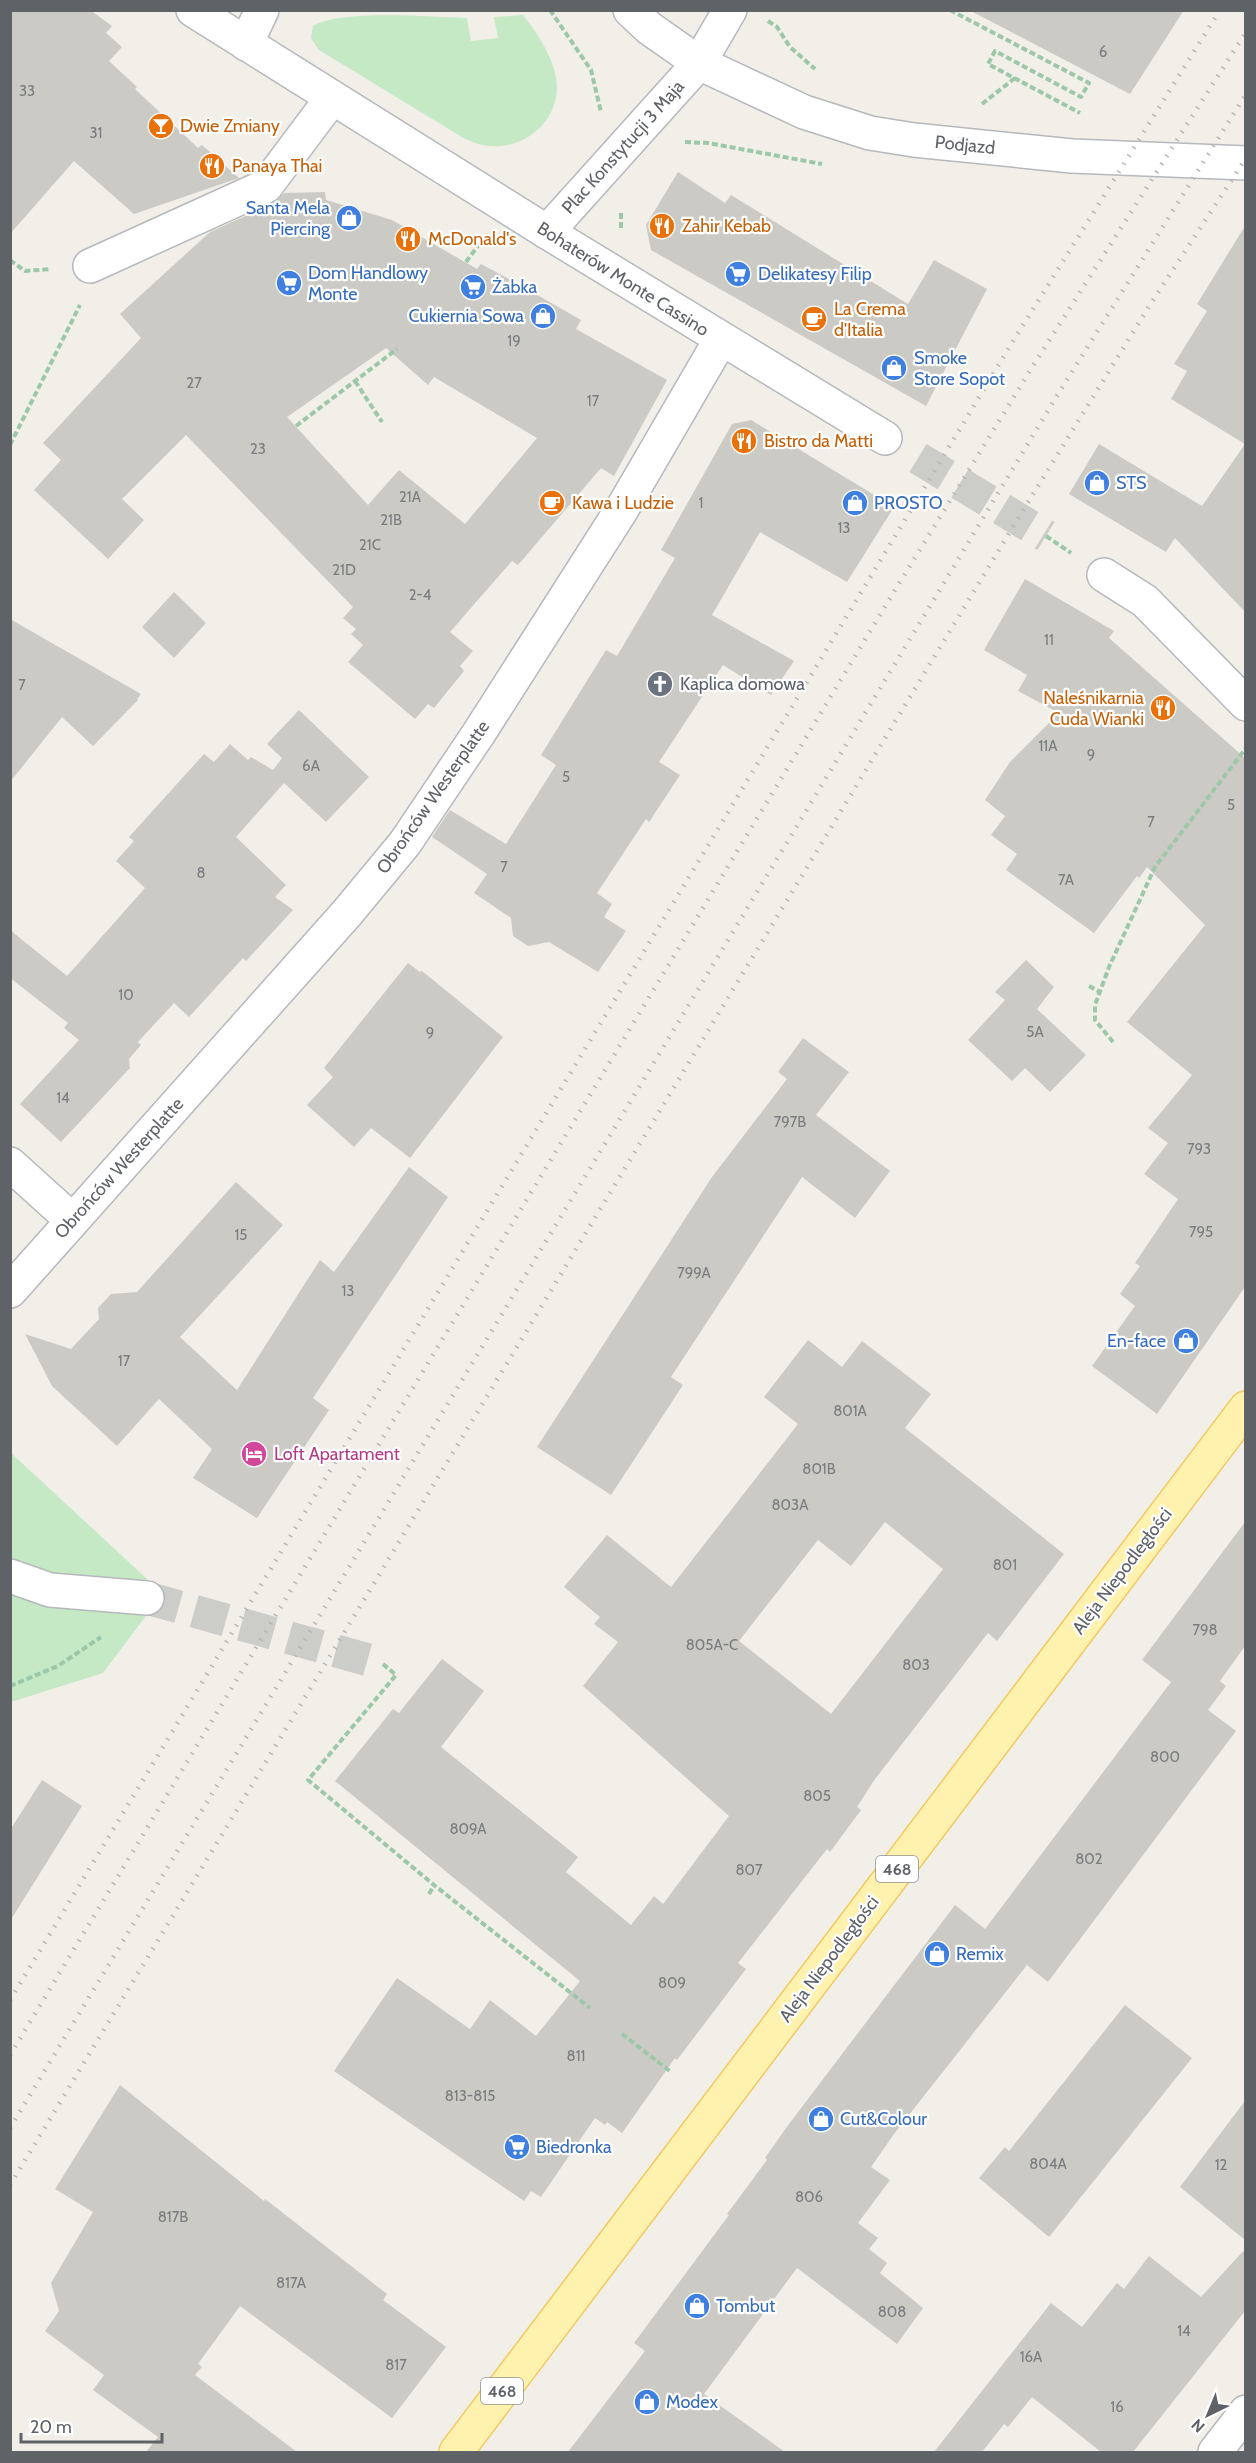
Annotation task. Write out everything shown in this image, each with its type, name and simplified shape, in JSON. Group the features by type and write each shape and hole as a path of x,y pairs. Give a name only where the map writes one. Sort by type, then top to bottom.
{"main road":[{"name":"Aleja Niepodległości","path":"456,2452 1245,1408"}],"street":[{"name":"Bohaterów Monte Cassino","path":"194,10 547,232 885,438"},
{"path":"246,44 262,10"},
{"name":"Podjazd","path":"630,10 649,28 699,63 804,112 870,133 914,140 1072,156 1245,163"},
{"name":"Plac Konstytucji 3 Maja","path":"547,232 699,63 730,10"},
{"path":"90,266 266,186 332,98"},
{"name":"Obrońców Westerplatte","path":"10,1291 347,913 405,843 479,733 622,509 721,339"},
{"path":"1104,576 1145,601 1245,704"},
{"path":"10,1164 72,1220"},
{"path":"10,1576 50,1590 147,1598"},
{"path":"1215,2452 1245,2412"}],"path":[{"path":"550,10 591,70 599,111 655,162 664,152 686,142 708,143 787,159"},
{"path":"950,10 1089,83 1081,97 995,51 988,64 1087,117"},
{"path":"777,27 790,47 819,72"},
{"path":"975,109 1015,78"},
{"path":"621,210 621,240"},
{"path":"10,445 79,308 90,266"},
{"path":"296,426 397,349"},
{"path":"355,381 382,423"},
{"path":"1113,1042 1095,1020 1095,1005 1155,867 1245,748"},
{"path":"1089,986 1100,992"},
{"path":"10,1686 58,1666 110,1629"},
{"path":"383,1664 396,1675 308,1780 434,1885 590,2008"},
{"path":"429,1894 434,1885"},
{"path":"622,2034 671,2072"}],"green space":[{"path":"523,15 541,40 551,60 557,89 548,117 539,128 528,137 501,146 487,146 462,137 319,50 311,38 313,26 344,17 410,16 467,18 471,41 498,38 494,17"},
{"path":"10,1452 147,1579 145,1617 103,1673 11,1702"}],"building":[{"path":"10,10 90,10 112,26 106,33 122,47 109,61 137,87 135,89 198,148 202,145 239,178 134,214 74,161 10,234"},
{"path":"969,10 1184,10 1130,94"},
{"path":"678,172 725,203 731,195 908,304 934,260 987,289 926,406 651,250 646,225"},
{"path":"325,192 326,200 392,220 477,269 481,264 581,320 576,329 667,380 614,476 601,468 518,565 512,561 450,632 473,651 460,666 464,671 434,708 428,704 415,719 348,662 363,645 351,634 356,629 343,618 353,607 186,435 122,499 144,520 108,559 34,490 61,460 43,443 141,338 120,314 210,232 274,203 284,193","holes":["386,348 428,385 434,377 537,438 465,524 399,470 368,505 287,417"]},
{"path":"1245,226 1245,444 1171,399 1187,371 1174,364 1207,311 1197,304"},
{"path":"751,420 894,507 847,582 760,532 712,615 794,661 771,695 723,665 659,762 680,775 649,822 646,819 597,893 612,904 604,917 626,931 598,972 549,942 528,946 513,936 511,918 474,893 487,874 432,837 450,810 506,844 556,765 541,755 606,650 617,656 675,558 661,550 732,424"},
{"path":"1099,444 1202,506 1245,444 1245,612 1175,538 1166,552 1069,494"},
{"path":"1025,579 1114,631 1109,638 1245,758 1245,1287 1157,1414 1092,1366 1135,1306 1120,1294 1140,1266 1135,1263 1178,1199 1144,1174 1168,1143 1148,1128 1192,1075 1127,1022 1205,925 1147,867 1139,878 1137,876 1094,933 1006,870 1017,854 991,835 1005,816 985,800 1010,762 1059,713 1018,691 1027,675 984,650"},
{"path":"174,592 206,623 174,658 142,627"},
{"path":"10,619 141,694 138,700 93,746 62,717 10,782"},
{"path":"299,710 369,777 326,822 284,783 236,837 286,885 275,897 293,910 246,961 243,958 189,1017 174,1003 138,1042 141,1045 129,1059 130,1068 61,1142 20,1104 79,1040 64,1028 68,1023 10,978 10,930 67,976 145,888 116,861 134,841 129,837 204,754 214,762 230,744 248,760 251,757 273,770 282,758 267,744"},
{"path":"1026,960 1054,987 1037,1009 1086,1055 1050,1092 1025,1068 1012,1081 968,1040 1005,1000 995,992"},
{"path":"408,963 420,972 422,971 503,1037 410,1158 371,1128 354,1147 307,1105 333,1077 324,1068"},
{"path":"803,1038 849,1072 816,1115 890,1171 855,1218 802,1177 671,1377 683,1385 611,1495 537,1447 712,1177 787,1079 778,1072"},
{"path":"409,1167 448,1197 313,1398 329,1410 257,1518 193,1478 212,1449 159,1399 117,1446 52,1386 25,1334 71,1349 99,1319 98,1308 111,1294 137,1292 236,1182 283,1225 180,1337 237,1390 320,1260 334,1272"},
{"path":"808,1340 842,1367 862,1341 931,1394 905,1428 1064,1554 997,1641 988,1633 875,1779 857,1807 861,1810 830,1852 827,1849 738,1963 746,1969 677,2060 675,2058 622,2133 607,2122 605,2125 595,2118 541,2197 531,2191 524,2201 334,2071 397,1978 470,2029 490,2000 536,2036 580,1981 335,1781 393,1709 399,1713 442,1659 484,1691 441,1747 578,1857 566,1872 631,1925 654,1896 663,1904 729,1816 583,1686 618,1642 594,1624 600,1617 564,1587 607,1535 671,1587 798,1424 764,1397","holes":["885,1522 943,1569 831,1714 739,1641 818,1540 851,1566"]},
{"path":"1245,1522 1245,1646 1220,1681 1226,1686 1208,1710 1236,1731 1048,1982 1027,1965 894,2134 871,2167 890,2180 858,2223 878,2238 869,2249 887,2263 880,2273 923,2308 897,2344 797,2268 704,2394 785,2452 568,2452 645,2351 634,2343 729,2215 727,2214 767,2160 765,2158 786,2128 955,1905 985,1929 1171,1682 1142,1660"},
{"path":"42,1780 82,1806 10,1921 10,1830"},
{"path":"1125,2005 1192,2058 1049,2237 979,2178 1005,2147 1009,2151"},
{"path":"120,2085 264,2201 265,2199 387,2294 383,2300 446,2347 392,2418 240,2306 198,2364 202,2367 195,2375 297,2452 146,2452 158,2437 93,2390 104,2375 45,2331 59,2311 51,2283 93,2212 55,2189"},
{"path":"1245,2101 1245,2240 1180,2187"},
{"path":"1245,2249 1245,2311 1133,2452 1101,2452 1032,2397 1008,2427 1004,2424 982,2452 934,2452 1051,2303 1082,2327 1117,2283 1124,2289 1149,2256 1201,2297"}],"tunnel":[{"path":"918,458 1046,536"},
{"path":"147,1598 383,1664"}],"railway":[{"path":"10,2000 1010,346 1220,10"},
{"path":"10,2055 892,595 1036,361 1246,32"},
{"path":"10,2128 1055,399 1246,94"},
{"path":"10,2185 1014,525 1148,308 1246,158"}],"place":[{"name":"Dwie Zmiany","path":"161,126"},
{"name":"Panaya Thai","path":"212,166"},
{"name":"Santa Mela Piercing","path":"349,218"},
{"name":"Zahir Kebab","path":"662,226"},
{"name":"McDonald's","path":"408,239"},
{"name":"Delikatesy Filip","path":"738,274"},
{"name":"Dom Handlowy Monte","path":"289,283"},
{"name":"Żabka","path":"473,287"},
{"name":"Cukiernia Sowa","path":"543,316"},
{"name":"La Crema d'Italia","path":"814,319"},
{"name":"Smoke Store Sopot","path":"894,368"},
{"name":"Bistro da Matti","path":"744,441"},
{"name":"STS","path":"1097,483"},
{"name":"Kawa i Ludzie","path":"552,503"},
{"name":"PROSTO","path":"855,503"},
{"name":"Kaplica domowa","path":"660,684"},
{"name":"Naleśnikarnia Cuda Wianki","path":"1163,708"},
{"name":"En-face","path":"1186,1341"},
{"name":"Loft Apartament","path":"254,1454"},
{"name":"Remix","path":"937,1954"},
{"name":"Cut&Colour","path":"821,2119"},
{"name":"Biedronka","path":"517,2147"},
{"name":"Tombut","path":"697,2306"},
{"name":"Modex","path":"647,2402"}]}
